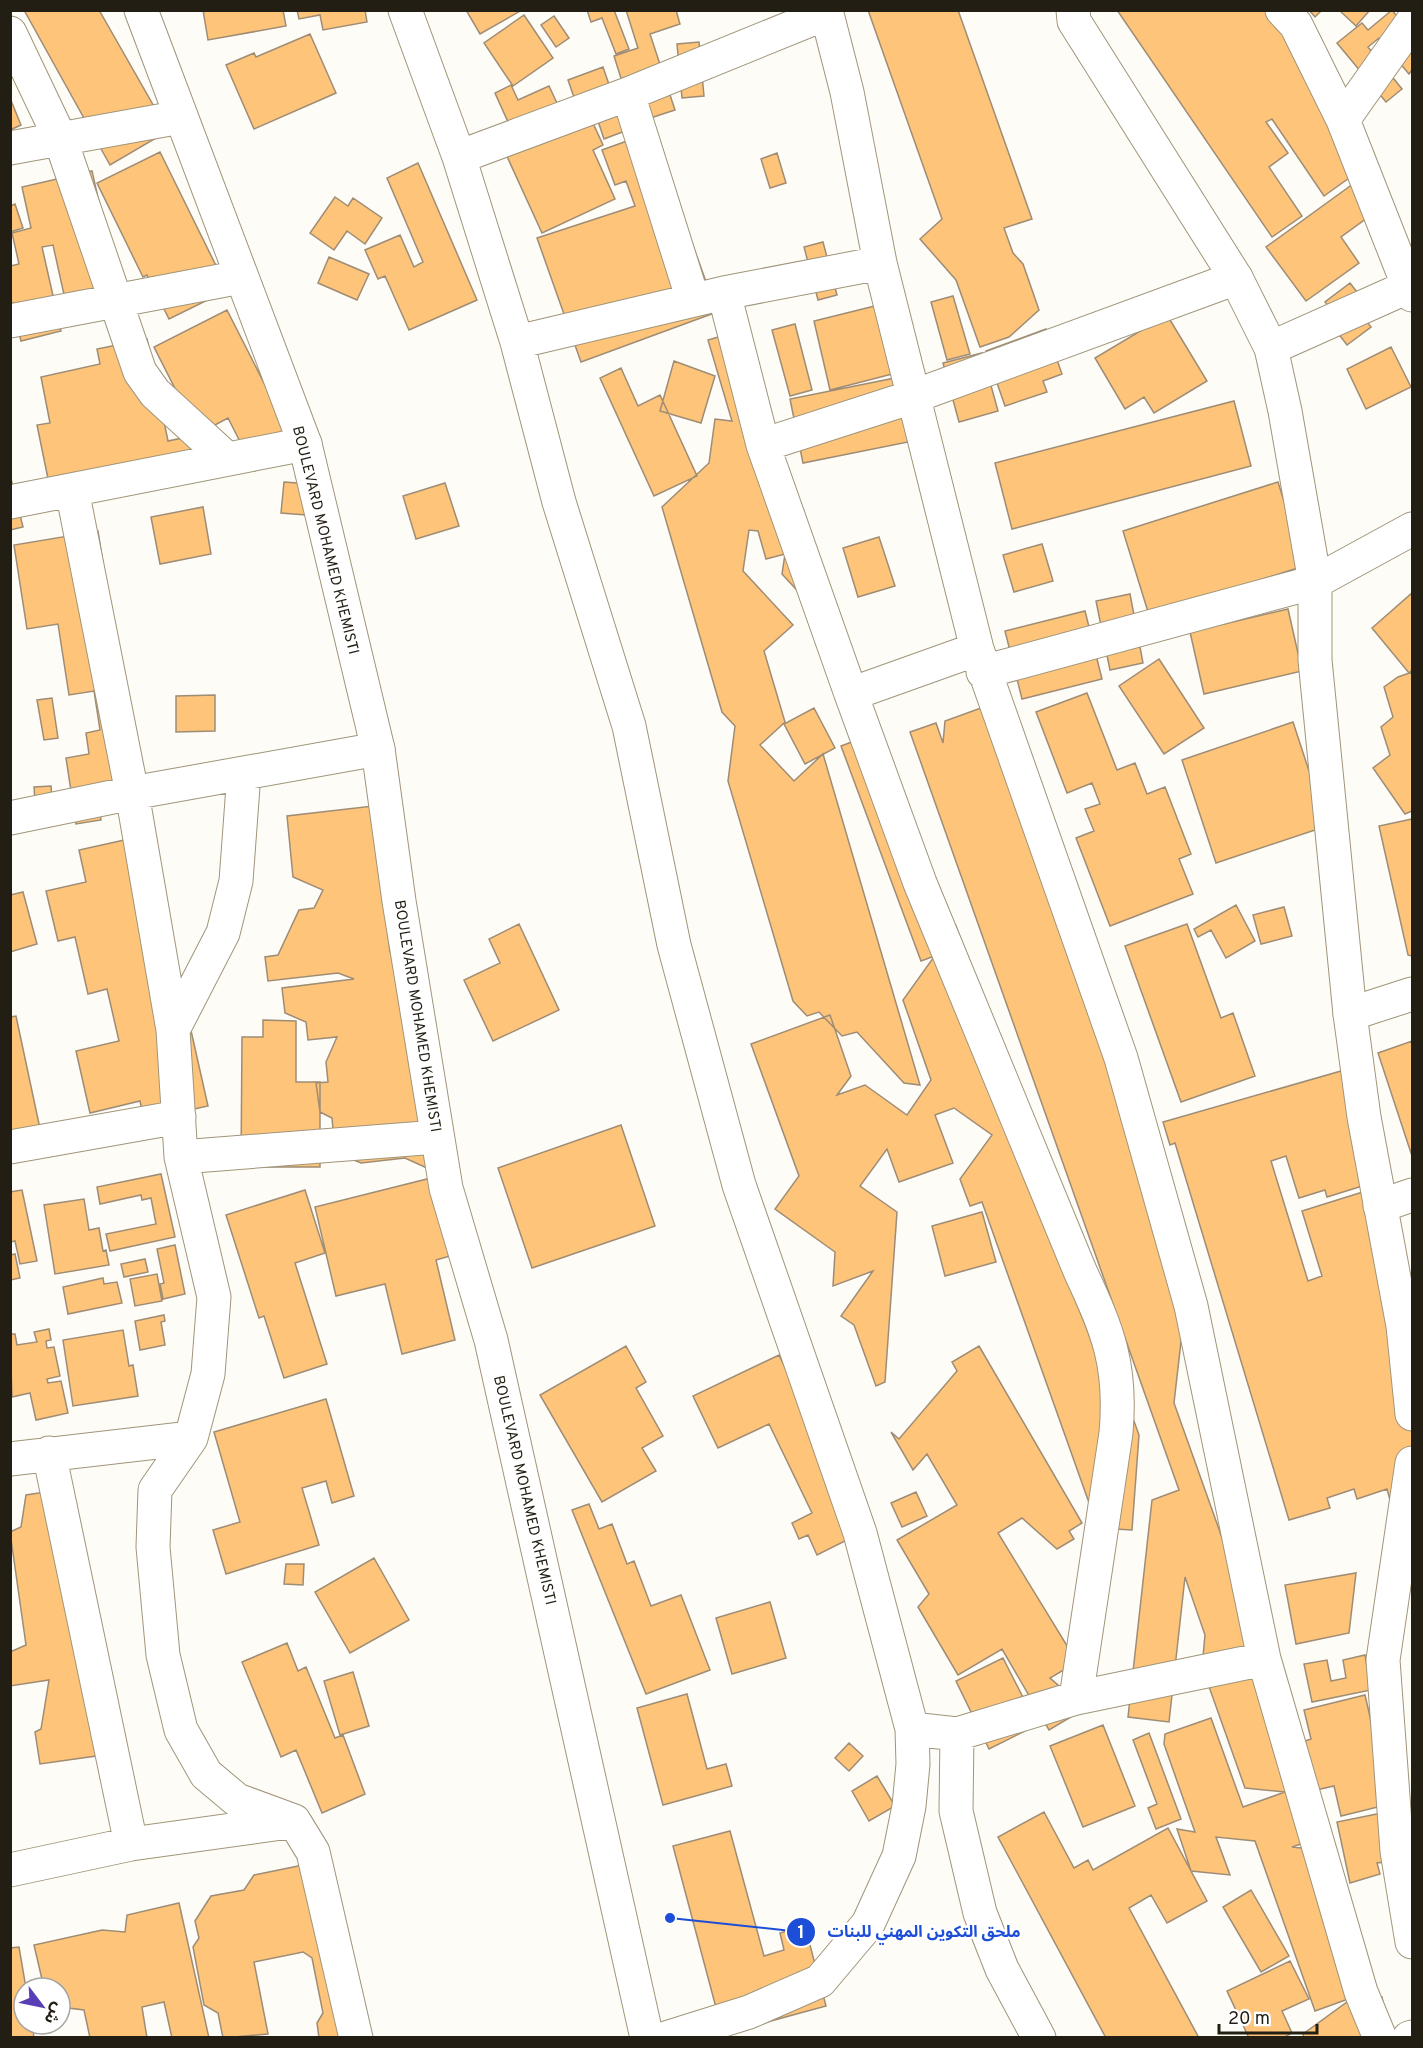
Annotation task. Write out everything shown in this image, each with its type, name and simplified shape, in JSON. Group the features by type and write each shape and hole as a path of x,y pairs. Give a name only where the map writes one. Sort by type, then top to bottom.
{"street":[{"name":"BOULEVARD MOHAMED KHEMISTI","path":"141,10 305,444 378,749 446,1188 494,1352 647,2037"},
{"path":"405,10 459,157 517,342 559,502 629,726 674,945 739,1185 860,1533 912,1729 913,1764 909,1806 899,1856 868,1924 820,1981 750,2012 666,2037"},
{"path":"1073,10 1074,21 1236,278 1271,348 1285,411 1315,582 1315,660 1350,1014 1364,1117 1403,1326 1413,1414"},
{"path":"1271,348 1411,289 1343,120 1296,25 1282,10"},
{"path":"459,157 628,94 826,12 848,92 880,263 980,661 1122,1058 1191,1306 1264,1659 1360,1992 1380,2037"},
{"path":"1343,120 1413,22"},
{"path":"10,33 60,138 140,372 155,393 227,459"},
{"path":"628,94 709,296 850,694 920,883 1080,1270 1106,1326 1113,1352 1118,1407 1116,1433 1076,1698"},
{"path":"10,148 181,117"},
{"path":"517,342 709,296 880,263"},
{"path":"10,321 241,277"},
{"path":"763,445 912,397 1236,278"},
{"path":"10,502 305,444"},
{"path":"72,490 132,793 173,1030 182,1157 214,1297 208,1374 191,1438 154,1490 153,1548 163,1655 181,1730 206,1774 237,1800 294,1821 314,1852 356,2037"},
{"path":"850,694 1315,582 1413,529"},
{"path":"10,818 132,793 378,749"},
{"path":"173,1030 223,933 236,881 244,773"},
{"path":"1350,1014 1413,994"},
{"path":"10,1147 179,1117"},
{"path":"182,1157 437,1137"},
{"path":"1380,1206 1413,1196"},
{"path":"10,1459 191,1438"},
{"path":"49,1453 131,1844"},
{"path":"1413,1463 1401,1600 1383,1659 1405,1846 1413,1942"},
{"path":"912,1729 957,1734 1076,1698 1264,1659"},
{"path":"957,1734 956,1811 980,1913 1002,1969 1039,2037"},
{"path":"10,1870 131,1844 294,1821"}],"building":[{"path":"24,10 99,10 168,131 110,165"},
{"path":"203,10 283,10 286,26 208,40"},
{"path":"297,10 365,10 367,22 323,30 320,15 299,19"},
{"path":"466,10 522,10 480,34"},
{"path":"587,10 614,10 629,49 616,54 602,18 591,22"},
{"path":"626,10 676,10 680,24 650,34 675,110 635,123 614,56 638,48"},
{"path":"868,10 958,10 1032,219 1004,228 1013,253 1023,264 1039,310 1009,337 980,347 956,280 920,239 942,219"},
{"path":"1117,10 1267,10 1374,160 1324,196 1272,119 1266,122 1288,153 1269,167 1302,216 1272,237"},
{"path":"1309,10 1322,10 1315,17"},
{"path":"1339,10 1370,10 1356,26"},
{"path":"1392,10 1412,36 1412,70 1409,74 1379,38 1368,47 1402,89 1386,102 1337,43 1362,23 1368,30"},
{"path":"524,15 553,58 513,86 484,43"},
{"path":"554,16 569,38 556,47 541,25"},
{"path":"310,34 336,93 254,129 226,65 254,53 256,57"},
{"path":"699,42 704,96 682,98 677,44"},
{"path":"603,67 625,131 604,139 597,118 576,103 568,80"},
{"path":"511,85 518,100 549,86 570,131 592,121 603,145 593,150 615,199 542,233 499,139 513,133 495,93"},
{"path":"10,98 21,125 10,130"},
{"path":"652,132 717,312 581,362 537,238 635,206 626,181 615,185 602,150"},
{"path":"160,152 228,290 169,319 147,275 143,277 97,183"},
{"path":"777,153 786,183 770,188 761,159"},
{"path":"418,163 477,300 409,330 385,276 378,279 365,250 400,235 414,267 423,262 387,178"},
{"path":"92,171 124,314 71,326 53,245 42,247 61,331 21,341 10,295 10,266 19,264 12,233 31,228 22,187"},
{"path":"1357,181 1378,210 1341,237 1359,263 1306,301 1266,247"},
{"path":"335,197 348,206 353,198 382,218 365,244 347,231 334,250 310,233"},
{"path":"15,204 23,228 10,232 10,206"},
{"path":"823,242 837,295 818,300 804,247"},
{"path":"329,257 369,274 357,300 318,283"},
{"path":"1350,283 1367,305 1359,311 1371,327 1347,345 1331,324 1338,318 1325,302"},
{"path":"953,296 970,354 947,360 931,302"},
{"path":"887,303 904,371 830,390 814,321"},
{"path":"227,310 298,450 255,471 228,418 198,434 154,347"},
{"path":"1167,315 1207,381 1154,413 1144,397 1125,409 1095,358"},
{"path":"795,324 812,390 790,396 772,330"},
{"path":"1046,329 1062,374 1043,381 1047,392 1005,406 986,351"},
{"path":"742,330 839,636 782,574 785,554 766,559 758,531 749,530 743,571 793,625 764,651 785,722 760,745 794,781 823,754 920,1085 904,1083 857,1032 842,1036 819,1012 807,1016 793,1001 728,781 735,726 722,712 662,507 709,463 715,419 732,421 708,340"},
{"path":"147,339 168,441 210,432 218,468 53,503 37,425 50,423 41,377 100,364 97,349"},
{"path":"1391,347 1411,387 1366,409 1347,369"},
{"path":"982,353 998,411 959,422 943,363"},
{"path":"674,361 715,376 701,423 660,411"},
{"path":"621,368 638,406 660,395 697,476 654,496 600,378"},
{"path":"910,375 923,439 803,463 790,399"},
{"path":"1234,401 1251,466 1012,529 995,463"},
{"path":"10,475 23,527 10,530"},
{"path":"284,482 310,484 306,515 281,513"},
{"path":"1278,482 1304,566 1149,615 1123,531"},
{"path":"445,483 459,526 416,539 403,496"},
{"path":"203,507 211,554 160,564 151,517"},
{"path":"98,531 140,801 99,808 101,820 76,824 66,758 89,754 86,733 100,730 94,691 69,695 58,624 27,629 14,545"},
{"path":"879,537 895,586 858,597 843,548"},
{"path":"1042,544 1053,581 1014,592 1003,555"},
{"path":"1412,593 1412,670 1409,673 1372,628"},
{"path":"1130,594 1143,663 1110,670 1096,601"},
{"path":"1288,609 1302,671 1204,694 1190,632"},
{"path":"1085,611 1102,679 1022,699 1005,631"},
{"path":"1159,659 1204,728 1164,754 1119,686"},
{"path":"1412,672 1412,811 1405,814 1373,768 1390,755 1381,727 1393,717 1384,687 1398,677"},
{"path":"1087,693 1117,770 1135,763 1147,794 1165,787 1191,854 1179,859 1193,894 1110,926 1076,838 1094,831 1085,809 1100,804 1092,783 1067,793 1036,712"},
{"path":"215,695 215,731 176,732 176,696"},
{"path":"52,698 58,738 44,740 37,700"},
{"path":"992,704 1190,1263 1174,1403 1328,1835 1292,1847 1311,1849 1362,1994 1315,2011 1255,1841 1216,1837 1230,1875 1191,1871 1177,1829 1195,1832 1164,1744 1165,1734 1211,1718 1243,1807 1285,1792 1245,1788 1202,1667 1205,1635 1185,1577 1169,1722 1128,1717 1152,1500 1179,1490 910,732 936,723 943,743 945,721"},
{"path":"814,708 835,748 805,764 784,724"},
{"path":"1293,722 1327,826 1216,863 1182,760"},
{"path":"876,733 956,948 921,961 841,746"},
{"path":"51,786 53,813 36,814 34,787"},
{"path":"373,806 390,952 399,957 429,1169 405,1158 361,1163 335,1152 332,1118 320,1112 316,1083 328,1082 326,1062 337,1037 308,1040 306,1022 285,1013 282,988 354,979 338,973 268,981 265,957 278,955 299,910 314,908 323,890 293,877 287,816"},
{"path":"1412,819 1412,956 1408,955 1379,826"},
{"path":"147,835 208,1106 144,1120 140,1101 90,1113 76,1051 119,1041 107,989 88,994 75,937 58,941 46,891 86,882 79,850"},
{"path":"23,892 37,944 10,952 10,895"},
{"path":"1236,905 1255,941 1226,958 1211,930 1198,937 1194,929"},
{"path":"1284,907 1292,936 1261,944 1253,915"},
{"path":"519,924 559,1010 493,1041 464,980 500,963 489,939"},
{"path":"1187,924 1221,1018 1233,1013 1255,1076 1181,1102 1125,946"},
{"path":"956,926 1139,1435 1132,1530 1098,1528 982,1202 970,1206 960,1179 992,1135 954,1108 935,1115 953,1163 899,1182 887,1149 860,1186 897,1212 885,1382 876,1386 854,1325 841,1316 873,1271 833,1286 835,1252 775,1209 799,1176 751,1044 830,1015 851,1076 837,1095 865,1085 907,1115 931,1080 903,1000"},
{"path":"16,1016 42,1138 10,1144 10,1017"},
{"path":"263,1020 296,1021 296,1082 320,1082 320,1167 241,1167 242,1037 263,1037"},
{"path":"1412,1041 1412,1156 1378,1053"},
{"path":"1355,1067 1388,1178 1327,1197 1325,1190 1299,1198 1286,1156 1271,1161 1308,1281 1322,1276 1302,1211 1366,1191 1412,1346 1412,1493 1390,1500 1387,1489 1357,1499 1354,1489 1327,1498 1330,1508 1289,1520 1175,1143 1170,1145 1163,1122"},
{"path":"621,1125 655,1226 532,1268 498,1168"},
{"path":"161,1174 175,1237 110,1251 106,1234 156,1224 151,1198 142,1200 141,1195 100,1204 97,1187"},
{"path":"431,1178 450,1256 436,1260 455,1340 402,1354 385,1284 336,1296 315,1207"},
{"path":"22,1190 37,1261 20,1264 15,1241 10,1242 10,1192"},
{"path":"305,1190 325,1253 295,1263 327,1364 284,1378 264,1316 259,1318 226,1215"},
{"path":"84,1199 89,1230 99,1228 103,1251 106,1250 109,1265 55,1274 44,1205"},
{"path":"982,1212 996,1262 945,1276 932,1226"},
{"path":"175,1245 185,1294 163,1299 160,1284 164,1283 157,1249"},
{"path":"15,1254 20,1278 10,1280 10,1255"},
{"path":"145,1259 148,1272 124,1277 121,1264"},
{"path":"157,1274 162,1301 135,1306 130,1279"},
{"path":"103,1278 104,1284 117,1282 122,1303 68,1314 63,1287"},
{"path":"164,1315 165,1321 161,1322 165,1345 140,1350 135,1321"},
{"path":"49,1329 51,1340 46,1341 47,1348 54,1347 60,1376 47,1379 48,1383 61,1381 68,1413 36,1420 30,1393 12,1397 10,1334 15,1334 17,1345 37,1342 34,1332"},
{"path":"123,1330 129,1366 133,1365 138,1396 73,1406 63,1340"},
{"path":"626,1346 646,1382 636,1388 663,1436 642,1448 656,1471 602,1502 540,1395"},
{"path":"979,1346 1082,1523 1069,1531 1074,1539 1057,1549 1022,1518 998,1533 1077,1662 1050,1678 1072,1697 1081,1711 1049,1730 1002,1649 958,1675 918,1607 929,1594 897,1540 957,1505 927,1454 913,1470 891,1432 899,1439 957,1371 952,1362"},
{"path":"779,1355 863,1532 817,1555 808,1535 799,1539 792,1523 812,1513 769,1424 718,1448 693,1396"},
{"path":"326,1399 354,1496 332,1503 326,1481 302,1488 319,1545 226,1574 213,1530 240,1522 214,1432"},
{"path":"45,1492 103,1755 40,1764 35,1732 41,1729 49,1680 10,1686 10,1652 26,1645 10,1532 21,1527 26,1495"},
{"path":"916,1492 927,1516 902,1527 891,1503"},
{"path":"589,1504 599,1529 612,1524 627,1564 634,1561 651,1606 681,1595 710,1670 646,1694 572,1510"},
{"path":"374,1558 409,1620 350,1653 315,1592"},
{"path":"286,1564 304,1564 303,1585 284,1584"},
{"path":"1356,1573 1349,1633 1296,1644 1285,1585"},
{"path":"770,1602 786,1658 732,1674 716,1618"},
{"path":"287,1643 298,1671 306,1667 335,1738 343,1735 365,1794 322,1813 296,1750 281,1757 242,1662"},
{"path":"1365,1655 1371,1690 1312,1702 1304,1664 1327,1660 1331,1681 1346,1678 1343,1660"},
{"path":"1003,1658 1037,1725 989,1749 956,1681"},
{"path":"353,1672 369,1726 340,1735 324,1681"},
{"path":"687,1694 707,1769 726,1764 732,1786 663,1805 637,1708"},
{"path":"1365,1695 1390,1804 1341,1816 1334,1786 1316,1790 1305,1741 1311,1739 1304,1710"},
{"path":"1103,1725 1135,1806 1083,1827 1050,1746"},
{"path":"1149,1733 1181,1819 1156,1829 1148,1808 1157,1804 1133,1740"},
{"path":"849,1743 863,1756 849,1771 835,1758"},
{"path":"877,1776 895,1806 869,1821 852,1791"},
{"path":"1044,1812 1074,1868 1088,1860 1093,1870 1168,1828 1207,1901 1167,1923 1151,1895 1129,1908 1199,2038 1106,2038 998,1837"},
{"path":"1387,1812 1394,1861 1377,1863 1380,1874 1350,1883 1337,1822"},
{"path":"730,1831 764,1956 784,1950 780,1933 805,1926 826,2006 723,2034 673,1846"},
{"path":"328,1860 362,2038 319,2038 317,2023 323,2013 312,1958 303,1952 254,1962 268,2034 223,2038 218,2013 204,2005 193,1947 199,1938 195,1921 211,1896 244,1890 254,1875"},
{"path":"1251,1890 1289,1956 1261,1972 1223,1907"},
{"path":"179,1903 209,2038 172,2038 164,2002 142,2007 147,2038 90,2038 84,2010 72,2008 72,1976 41,1976 34,1945 102,1930 125,1932 127,1915"},
{"path":"19,1947 24,1976 12,1976 12,2036 34,2036 34,2038 10,2038 10,1948"},
{"path":"1290,1961 1309,1999 1282,2011 1292,2033 1283,2038 1249,2038 1227,1991"},
{"path":"1382,1997 1389,2038 1304,2038 1303,2034 1347,2002"}],"place":[{"name":"ملحق التكوين المهني للبنات","path":"670,1918"}]}
